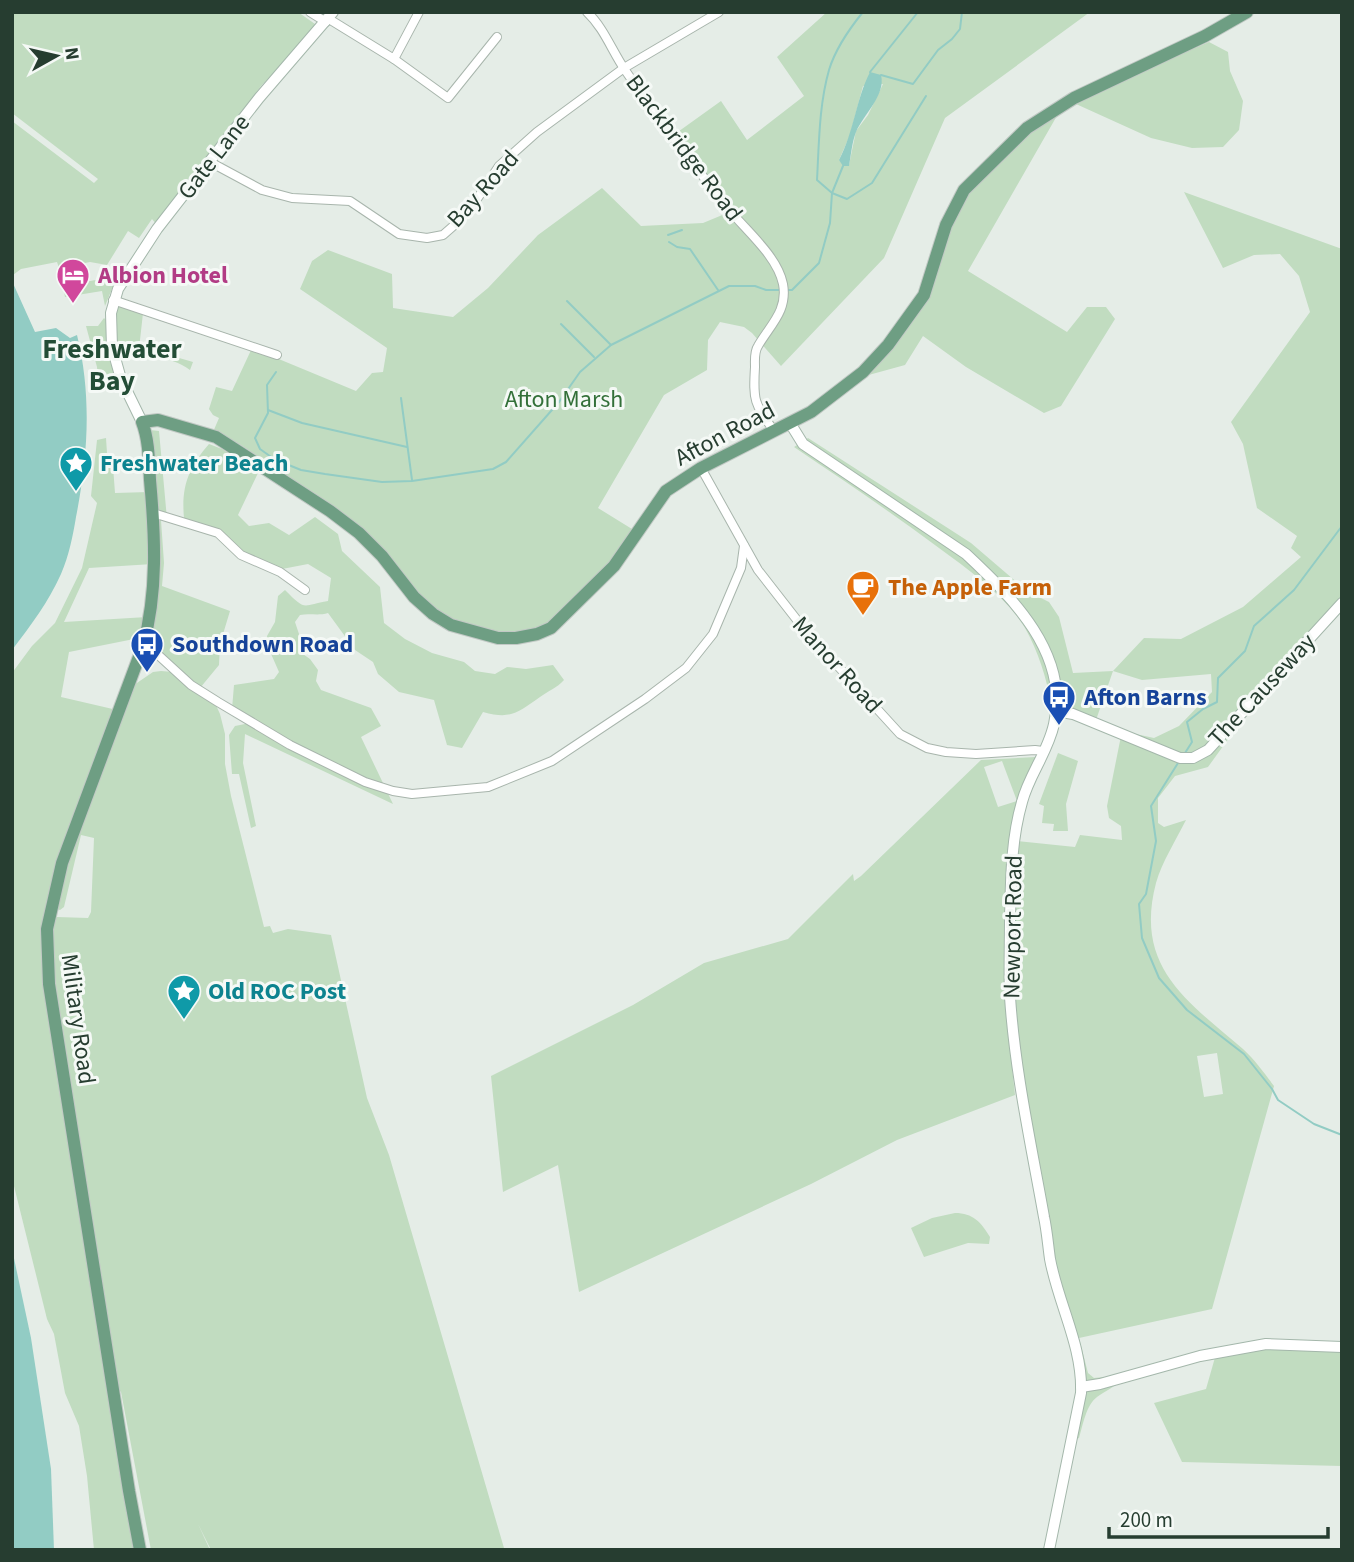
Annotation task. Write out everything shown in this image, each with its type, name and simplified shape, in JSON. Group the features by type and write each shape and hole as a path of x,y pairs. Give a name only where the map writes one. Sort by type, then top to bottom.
{"main road":[{"name":"Afton Road","path":"142,422 161,421 209,435 226,443 359,533 382,556 414,597 451,625 498,638 516,638 551,628 614,566 666,491 701,468 811,412 863,372 888,345 924,295 946,225 964,190 1027,128 1074,99 1205,36 1247,12"},
{"name":"Gate Lane","path":"142,422 116,363 112,347 111,313 120,284 143,248 259,98 330,18"},
{"name":"Military Road","path":"140,1550 95,1280 50,984 47,947 50,911 62,863 143,646 148,623 154,572 153,513 142,422"},
{"name":"Newport Road","path":"790,423 803,444 966,554 1009,596 1031,623 1044,650 1055,684 1056,711 1052,732 1022,802 1014,841 1010,995 1021,1095 1050,1259 1078,1361 1081,1387 1049,1550"},
{"name":"The Causeway","path":"1056,711 1073,714 1180,758 1197,757 1208,750 1234,723 1342,603"},
{"path":"1081,1387 1200,1356 1266,1344 1342,1347"}],"street":[{"path":"310,12 330,18 448,98 497,37"},
{"path":"394,59 419,12"},
{"name":"Blackbridge Road","path":"587,12 596,21 624,68 726,206 760,243 782,282 785,296 777,319 756,349 754,393 757,407 774,431"},
{"name":"Bay Road","path":"210,162 262,190 292,198 350,201 399,234 427,238 443,234 473,205 499,166 537,132 624,68 719,12"},
{"path":"113,300 277,355"},
{"name":"Manor Road","path":"701,468 758,570 804,629 900,734 927,748 946,752 976,754 1043,751"},
{"path":"153,513 218,533 241,555 280,572 305,590"},
{"path":"143,646 156,653 191,685 218,702 290,745 365,782 412,794 488,787 552,761 686,668 713,634 741,568 744,546"},
{"path":"741,568 758,570"}],"green space":[{"path":"12,12 298,12 315,24 313,31 261,86 157,225 152,219 139,238 128,231 107,265 90,262 59,268 57,262 21,269 13,275 12,121 94,183 98,179 12,113"},
{"name":"Afton Marsh","path":"827,12 1090,12 945,118 884,258 781,366 744,327 720,322 708,340 707,370 664,395 598,508 632,529 610,564 548,623 535,629 501,634 437,612 417,595 362,529 333,506 241,445 213,432 219,418 209,409 216,387 232,391 252,348 356,391 372,373 383,372 387,348 300,289 312,261 328,250 392,274 393,308 453,317 488,288 538,235 602,188 641,226 703,223 732,211 675,134 721,101 747,140 804,96 777,57","holes":["883,84 868,115 856,131 849,165 839,160 850,135 863,86"]},
{"path":"1209,42 1228,52 1230,71 1243,101 1239,130 1223,147 1192,148 1151,138 1076,104 1136,73"},
{"path":"1058,114 968,271 1067,332 1087,307 1106,307 1115,319 1061,406 1044,413 966,367 923,336 905,365 865,376 929,298 952,227 968,192 1028,132"},
{"path":"1184,192 1342,249 1342,609 1242,720 1208,767 1175,776 1158,798 1158,823 1164,827 1186,820 1165,859 1156,883 1151,912 1152,938 1159,960 1185,998 1247,1053 1274,1086 1212,1309 1079,1338 1088,1373 1094,1378 1115,1376 1120,1380 1093,1401 1085,1416 1079,1438 1073,1440 1082,1390 1032,1135 1014,1008 1017,841 1075,847 1080,835 1122,840 1121,826 1109,818 1107,806 1122,731 1154,738 1179,726 1212,692 1211,674 1142,680 1113,671 1144,638 1181,639 1243,607 1301,557 1291,548 1297,536 1257,508 1243,444 1231,422 1310,312 1299,276 1280,254 1254,255 1223,268","holes":["1217,1053 1223,1094 1204,1097 1197,1056"]},
{"path":"101,279 114,284 105,306 102,291 65,297 63,286"},
{"path":"117,305 143,313 139,349 193,362 190,370 166,359 121,354 115,330"},
{"path":"104,318 107,321 109,359 121,389 99,391 97,367 86,326 98,326"},
{"path":"150,430 159,431 167,519 161,520 164,563 162,586 230,611 220,644 219,665 200,688 159,652 156,635 150,630"},
{"path":"106,438 107,453 112,453 115,493 149,492 153,564 89,568 64,622 147,617 144,637 69,652 61,697 117,710 99,757 44,944 138,1550 94,1550 79,1426 65,1393 54,1334 47,1319 12,1178 12,673 32,646 55,623 82,568 97,503 91,496 97,440"},
{"path":"808,438 971,543 1027,591 1049,602 1059,617 1073,673 1113,671 1096,720 1051,704 1041,665 1025,628 986,584 903,522 794,447"},
{"path":"209,444 222,449 258,473 238,515 249,526 269,523 289,535 315,517 338,534 342,551 380,587 384,623 405,639 432,653 464,662 475,671 495,674 507,667 526,669 553,665 564,680 514,713 501,715 483,712 462,748 447,745 434,700 399,692 378,674 373,662 355,650 328,613 300,615 295,622 301,640 300,652 310,659 318,670 316,681 321,690 371,708 381,726 361,737 393,804 245,734 243,763 256,826 251,828 239,774 232,774 229,735 235,726 255,722 232,709 234,685 274,679 279,672 268,647 267,636 275,622 278,596 285,590 304,605 328,601 331,578 308,564 282,569 243,552 219,530 184,518 184,496 188,478 196,461"},
{"path":"153,672 173,672 215,703 220,714 225,734 225,764 231,796 264,927 270,926 273,933 288,929 331,935 367,1098 389,1155 504,1548 500,1550 211,1550 198,1524 210,1550 151,1550 121,1392 115,1386 52,984 50,921 57,917 88,918 91,912 94,838 81,835 64,907 60,910 57,909 64,863 131,687"},
{"path":"1058,753 1078,761 1066,804 1068,831 1053,831 1054,824 1042,823 1044,806 1039,804"},
{"path":"1036,757 1019,802 1005,1001 1015,1095 897,1140 811,1184 579,1292 558,1165 503,1192 491,1076 633,1005 704,963 788,939 853,874 854,881 981,760","holes":["1002,761 1017,801 998,807 984,767"]},
{"path":"955,1213 972,1217 980,1223 990,1237 989,1244 968,1243 924,1257 911,1228 932,1218"},
{"path":"1266,1346 1342,1349 1342,1466 1182,1462 1154,1403 1206,1389 1216,1354"}],"water":[{"path":"870,72 881,75 880,90 856,132 849,166 843,166 839,160"},
{"path":"12,281 35,332 56,328 70,338 77,335 85,381 87,426 80,494 66,560 45,604 12,650"},
{"path":"12,1249 31,1338 51,1469 54,1550 12,1550"}],"waterway":[{"path":"863,12 843,40 829,70 821,111 817,180 832,193 847,199 872,183 926,96"},
{"path":"870,72 918,12"},
{"path":"881,75 913,84 938,50 960,29 962,12"},
{"path":"786,290 792,290 819,263 830,223 832,193 843,166"},
{"path":"668,235 682,230"},
{"path":"669,242 677,247 690,249 718,290"},
{"path":"276,372 267,385 268,413 255,438 260,449 274,459 301,470 382,482 412,481 493,469 506,462 559,402 580,372 611,345 729,286 780,290"},
{"path":"567,301 611,345"},
{"path":"561,324 594,357"},
{"path":"401,398 412,480"},
{"path":"268,410 302,423 407,447"},
{"path":"1185,753 1192,742 1187,722 1217,702 1218,678 1245,651 1254,626 1294,590 1342,526"},
{"path":"1178,763 1151,806 1156,841 1146,894 1139,904 1142,938 1159,978 1187,1010 1244,1054 1278,1100 1314,1124 1342,1135"}],"place":[{"name":"Albion Hotel","path":"73,305"},
{"name":"Freshwater Beach","path":"76,493"},
{"name":"The Apple Farm","path":"863,617"},
{"name":"Southdown Road","path":"147,674"},
{"name":"Afton Barns","path":"1059,727"},
{"name":"Old ROC Post","path":"184,1021"}],"district":[{"name":"Freshwater Bay","path":"112,365"}]}
